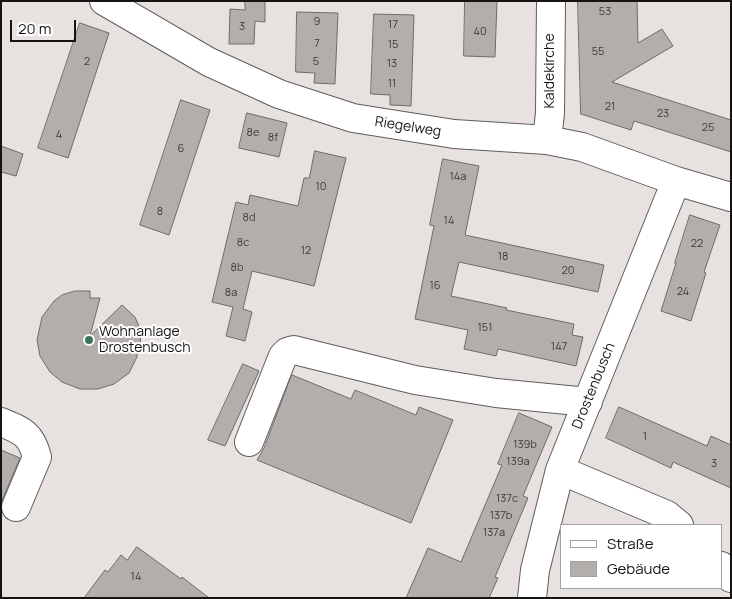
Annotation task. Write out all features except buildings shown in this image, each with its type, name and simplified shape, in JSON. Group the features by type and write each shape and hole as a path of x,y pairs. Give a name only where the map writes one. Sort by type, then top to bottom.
{"street":[{"name":"Riegelweg","path":"104,1 209,62 279,94 353,118 454,134 546,140 582,147 676,181 731,197"},
{"name":"Kaldekirche","path":"546,140 550,112 551,1"},
{"name":"Drostenbusch","path":"532,598 535,570 560,470 676,181"},
{"path":"249,442 284,356 287,352 294,350 415,380 496,394 588,402"},
{"path":"1,422 29,437 37,457 16,506"},
{"path":"560,470 667,515 678,524"},
{"path":"722,567 731,578"}],"place":[{"name":"Wohnanlage Drostenbusch","path":"89,340"}]}
